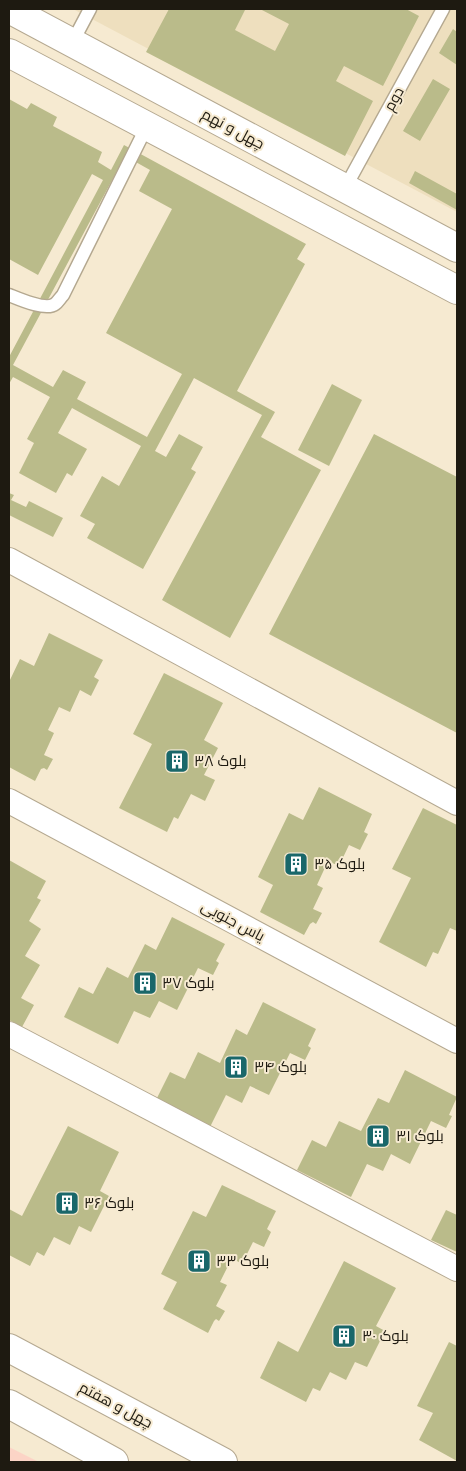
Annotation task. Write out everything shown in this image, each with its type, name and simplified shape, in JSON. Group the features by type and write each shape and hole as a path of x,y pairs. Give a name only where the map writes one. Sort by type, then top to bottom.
{"street":[{"name":"چهل و نهم","path":"9,9 457,248"},
{"path":"9,52 457,290"},
{"path":"9,560 457,803"},
{"name":"یاس جنوبی","path":"9,801 457,1041"},
{"path":"9,1034 457,1270"},
{"name":"چهل و هفتم","path":"9,1348 223,1462"},
{"path":"9,1404 114,1462"}],"lane":[{"path":"72,43 90,9"},
{"name":"دوم","path":"345,188 443,9"},
{"path":"9,295 48,307 55,304 63,295 147,126"}],"shaded area":[{"path":"73,9 457,9 457,212"},
{"path":"9,1447 39,1462 9,1462"}],"building":[{"path":"169,9 245,10 235,30 275,51 289,24 260,9 406,9 419,16 383,86 344,66 336,81 373,101 345,156 146,52"},
{"path":"453,29 457,32 457,65 439,53"},
{"path":"433,79 450,89 420,141 403,131"},
{"path":"9,99 27,109 31,103 57,117 53,126 102,152 98,162 111,170 124,145 306,244 297,259 305,264 237,391 275,412 261,437 321,470 230,638 162,600 262,415 194,378 155,451 166,457 179,434 203,447 191,469 196,472 143,569 87,538 95,524 80,516 102,476 119,486 141,446 72,408 58,433 87,449 72,476 67,473 56,493 19,473 34,443 27,439 50,397 13,377 9,384 9,357 103,180 92,174 38,275 9,259","holes":["125,156 150,170 139,191 172,209 106,333 182,374 147,437 77,399 86,382 63,370 53,387 13,365"]},
{"path":"415,171 457,194 457,210 409,183"},
{"path":"332,384 362,400 329,466 298,450"},
{"path":"374,434 457,477 457,733 269,634"},
{"path":"9,493 14,495 11,500 26,507 29,501 63,518 53,537 9,515"},
{"path":"49,633 103,660 94,677 99,680 91,696 80,690 70,712 59,707 48,730 54,733 44,755 53,759 47,770 41,769 35,781 9,767 9,682 20,659 34,666"},
{"name":"بلوک ۳۸","path":"164,673 223,703 204,740 218,748 204,775 215,780 205,801 191,794 178,819 174,817 167,832 119,808 152,744 133,734"},
{"name":"بلوک ۳۵","path":"319,787 372,814 364,832 368,834 360,850 349,845 339,866 328,861 317,885 323,888 313,909 322,913 316,924 313,922 310,924 304,935 260,912 273,885 258,877 289,813 303,820"},
{"path":"423,808 457,825 457,931 450,928 438,954 433,952 426,967 379,942 411,878 392,869"},
{"path":"9,860 46,881 37,898 41,900 29,921 41,929 25,956 40,965 21,998 34,1005 22,1027 9,1020"},
{"name":"بلوک ۳۷","path":"172,917 225,944 216,961 219,963 213,975 198,968 177,1010 159,1001 150,1018 134,1011 118,1044 64,1017 79,987 93,994 107,967 128,978 145,944 156,950"},
{"name":"بلوک ۳۴","path":"263,1002 316,1029 308,1046 311,1048 305,1060 290,1053 269,1095 250,1086 242,1103 226,1095 209,1129 155,1102 170,1072 185,1079 198,1052 220,1063 236,1029 247,1035"},
{"name":"بلوک ۳۱","path":"405,1070 457,1097 449,1115 452,1116 446,1128 431,1121 410,1164 391,1154 383,1171 367,1164 351,1197 297,1170 312,1140 326,1147 339,1121 361,1131 378,1098 389,1103"},
{"name":"بلوک ۳۶","path":"68,1126 119,1152 100,1191 109,1196 91,1232 79,1226 70,1245 54,1237 44,1256 37,1252 30,1266 9,1255 9,1209 22,1216"},
{"name":"بلوک ۳۳","path":"222,1185 276,1211 267,1229 271,1232 264,1247 253,1242 242,1264 232,1258 220,1282 227,1285 216,1306 225,1311 219,1321 216,1319 214,1321 208,1333 163,1309 177,1282 161,1274 193,1211 206,1217"},
{"path":"446,1210 457,1215 457,1252 431,1240"},
{"name":"بلوک ۳۰","path":"344,1261 396,1288 376,1326 385,1331 367,1367 355,1362 346,1380 330,1372 320,1391 313,1388 306,1402 260,1378 278,1341 298,1352"},
{"path":"449,1342 457,1346 457,1461 419,1440 433,1413 417,1406"}],"place":[{"name":"بلوک ۳۸","path":"177,761"},
{"name":"بلوک ۳۵","path":"296,864"},
{"name":"بلوک ۳۷","path":"145,983"},
{"name":"بلوک ۳۴","path":"236,1067"},
{"name":"بلوک ۳۱","path":"378,1136"},
{"name":"بلوک ۳۶","path":"67,1203"},
{"name":"بلوک ۳۳","path":"199,1261"},
{"name":"بلوک ۳۰","path":"344,1336"}]}
